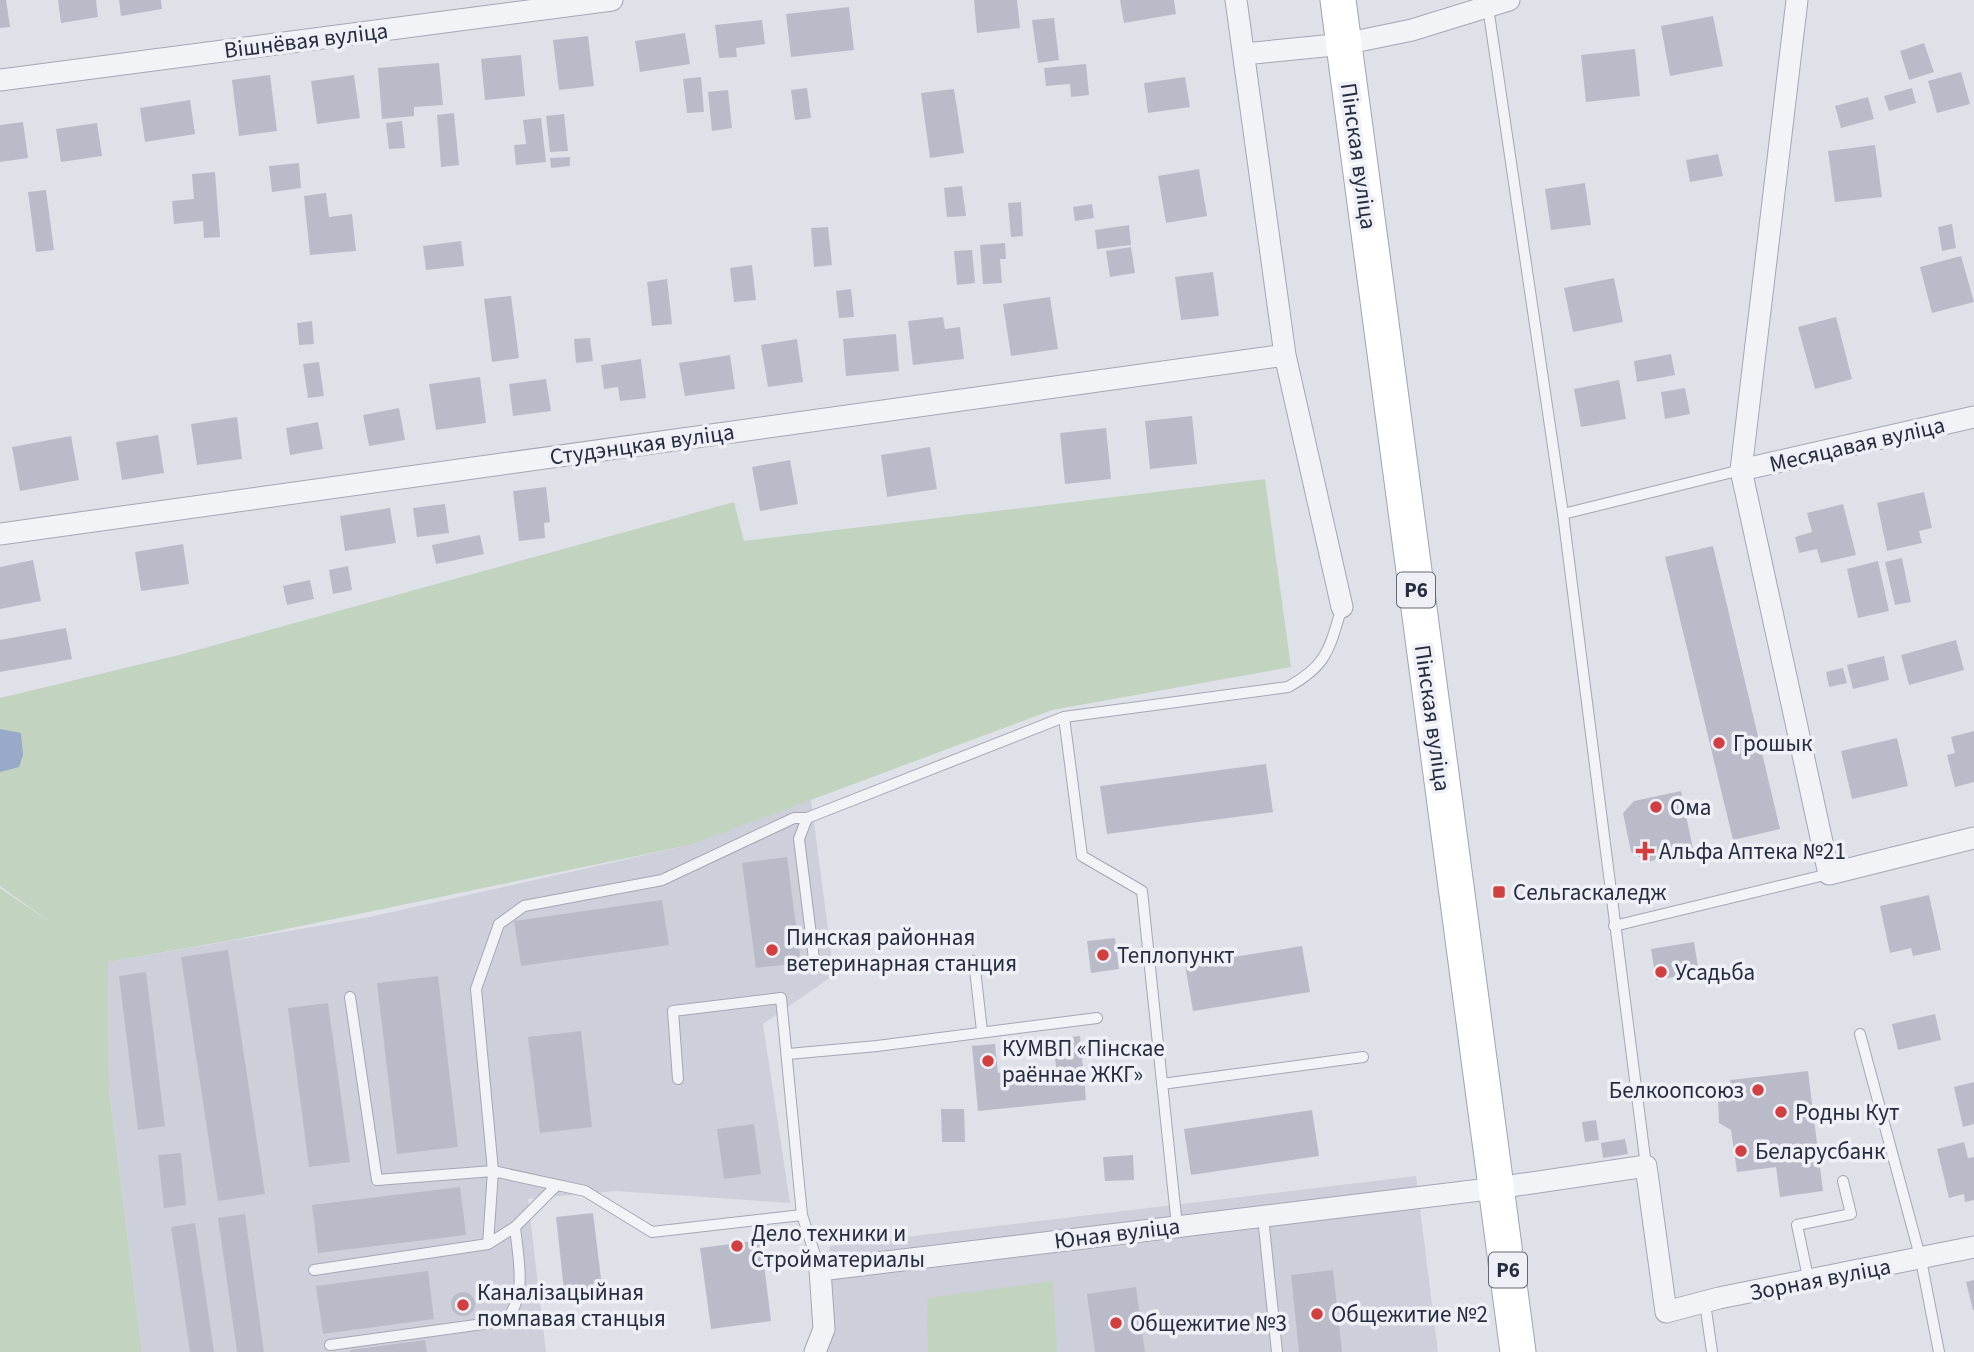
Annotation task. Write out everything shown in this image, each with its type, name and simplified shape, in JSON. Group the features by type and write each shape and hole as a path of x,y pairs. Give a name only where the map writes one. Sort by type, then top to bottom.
{"main road":[{"name":"Пінская вуліца","path":"1338,0 1518,1352"}],"street":[{"name":"Вішнёвая вуліца","path":"0,80 612,0"},
{"path":"1236,0 1285,355 1342,607"},
{"path":"1244,54 1344,44 1412,30 1488,4 1510,0"},
{"path":"1797,0 1741,470 1829,874 1974,838"},
{"name":"Студэнцкая вуліца","path":"0,534 1285,355"},
{"name":"Месяцавая вуліца","path":"1741,470 1974,417"},
{"name":"Юная вуліца","path":"820,1270 1497,1188 1646,1166"},
{"name":"Зорная вуліца","path":"1646,1166 1666,1312 1974,1247"},
{"path":"815,1352 824,1329 820,1270"}],"lane":[{"path":"1488,4 1563,514 1646,1166"},
{"path":"1563,514 1741,470"},
{"path":"488,1244 492,1171 475,989 499,924 524,906 662,880 794,818 807,818 1064,717 1287,687 1313,673 1331,645 1342,607"},
{"path":"1064,717 1082,856 1142,891 1177,1226"},
{"path":"807,818 799,839 815,967"},
{"path":"1614,926 1829,874"},
{"path":"974,961 982,1031"},
{"path":"351,997 377,1180 492,1171 585,1191 652,1232 802,1215"},
{"path":"678,1079 673,1011 781,998 802,1215 820,1270"},
{"path":"788,1054 877,1046 1097,1018"},
{"path":"1860,1034 1921,1260 1939,1352"},
{"path":"1162,1084 1363,1057"},
{"path":"1809,1282 1797,1225 1851,1214 1843,1181"},
{"path":"314,1269 488,1244 514,1227 556,1185"},
{"path":"1263,1217 1277,1352"},
{"path":"330,1345 505,1321 516,1309 521,1278 514,1227"},
{"path":"1705,1303 1712,1352"}],"shaded area":[{"path":"811,799 834,975 763,1024 790,1203 616,1191 528,1199 546,1352 142,1352 109,1089 108,962 370,917 690,845"},
{"path":"1416,1176 1438,1352 812,1352 830,1246"}],"green space":[{"path":"1265,479 1291,667 1052,710 690,845 238,939 108,962 109,1089 142,1352 0,1352 0,888 53,924 0,886 0,698 179,655 734,502 744,541"},
{"path":"1053,1281 1057,1352 928,1352 927,1298"}],"water":[{"path":"0,729 21,733 23,755 19,767 0,772"}],"building":[{"path":"0,0 6,0 10,27 0,28"},
{"path":"58,0 96,0 98,17 61,23"},
{"path":"119,0 161,0 162,9 121,16"},
{"path":"974,0 1017,0 1020,28 977,33"},
{"path":"1120,0 1174,0 1176,14 1124,23"},
{"path":"849,7 854,50 791,57 786,14"},
{"path":"1713,16 1723,66 1670,76 1661,26"},
{"path":"1054,18 1059,60 1038,63 1032,20"},
{"path":"762,20 765,44 736,48 737,57 719,58 715,25"},
{"path":"685,33 690,64 640,72 635,41"},
{"path":"588,36 594,86 559,90 553,40"},
{"path":"1924,43 1934,72 1909,80 1900,51"},
{"path":"1635,49 1640,96 1586,102 1581,55"},
{"path":"521,55 525,96 485,100 481,59"},
{"path":"439,63 443,105 414,107 414,116 382,119 378,68"},
{"path":"1086,64 1089,95 1071,97 1070,84 1046,86 1044,68"},
{"path":"1961,72 1970,104 1937,113 1928,81"},
{"path":"270,75 277,131 239,136 232,80"},
{"path":"354,75 360,118 317,124 311,81"},
{"path":"701,77 704,112 687,113 683,79"},
{"path":"1185,77 1190,107 1148,113 1144,83"},
{"path":"807,88 811,118 795,120 791,90"},
{"path":"1912,88 1916,103 1889,111 1884,96"},
{"path":"954,89 964,153 930,158 921,93"},
{"path":"728,90 732,128 712,131 708,92"},
{"path":"1868,97 1874,119 1841,128 1835,106"},
{"path":"190,100 195,134 145,142 140,108"},
{"path":"454,113 459,165 441,167 437,115"},
{"path":"564,114 568,151 550,152 546,116"},
{"path":"541,118 546,162 516,165 514,145 526,144 523,120"},
{"path":"402,121 405,148 389,149 386,123"},
{"path":"23,122 28,158 0,162 0,125"},
{"path":"97,123 102,156 61,162 56,129"},
{"path":"1875,145 1882,197 1835,202 1828,151"},
{"path":"1718,154 1723,176 1690,182 1686,160"},
{"path":"570,157 570,166 551,168 550,158"},
{"path":"299,163 301,188 272,192 269,166"},
{"path":"1199,169 1207,216 1166,223 1158,176"},
{"path":"215,172 220,237 204,238 203,221 174,224 172,201 194,199 192,174"},
{"path":"1585,183 1591,225 1551,230 1545,189"},
{"path":"962,186 966,216 947,217 944,188"},
{"path":"46,190 54,250 36,252 28,192"},
{"path":"326,193 329,217 352,214 356,251 310,255 304,196"},
{"path":"1021,202 1023,236 1011,237 1008,203"},
{"path":"1092,204 1094,218 1075,221 1073,207"},
{"path":"1952,224 1956,248 1942,251 1938,227"},
{"path":"1129,225 1131,245 1097,249 1095,230"},
{"path":"828,227 832,265 814,267 811,228"},
{"path":"461,241 464,266 426,270 423,246"},
{"path":"1005,243 1006,259 1000,259 1002,283 983,284 980,245"},
{"path":"1131,247 1135,273 1110,277 1106,251"},
{"path":"972,250 975,283 957,285 954,251"},
{"path":"1961,256 1974,302 1932,313 1920,267"},
{"path":"752,265 756,300 734,302 730,268"},
{"path":"1213,272 1219,316 1181,320 1175,277"},
{"path":"1614,278 1623,322 1573,332 1564,288"},
{"path":"667,279 672,324 652,326 647,282"},
{"path":"851,289 854,317 839,318 836,291"},
{"path":"511,296 519,358 492,362 484,299"},
{"path":"1050,297 1058,349 1011,356 1003,304"},
{"path":"943,317 945,329 960,327 964,359 913,365 908,321"},
{"path":"1836,317 1852,379 1815,389 1798,327"},
{"path":"312,321 314,344 299,345 297,323"},
{"path":"896,334 899,371 846,376 843,339"},
{"path":"590,338 593,361 576,363 574,339"},
{"path":"797,339 803,382 768,387 761,345"},
{"path":"1671,354 1675,375 1637,382 1634,361"},
{"path":"730,355 735,389 685,396 679,363"},
{"path":"641,359 646,398 620,401 618,387 604,389 601,365"},
{"path":"319,362 324,396 308,398 303,364"},
{"path":"480,377 486,423 436,430 429,384"},
{"path":"546,379 551,411 513,416 509,384"},
{"path":"1619,380 1626,419 1581,427 1574,389"},
{"path":"1685,388 1690,414 1665,419 1661,392"},
{"path":"399,408 405,440 369,446 363,415"},
{"path":"1192,416 1197,464 1150,469 1145,421"},
{"path":"237,417 242,459 197,465 191,424"},
{"path":"318,422 323,449 290,455 286,428"},
{"path":"1106,428 1111,479 1065,484 1060,433"},
{"path":"158,435 164,473 122,480 116,442"},
{"path":"71,436 79,480 20,491 12,447"},
{"path":"930,447 937,489 887,497 881,455"},
{"path":"790,460 798,504 760,511 752,467"},
{"path":"546,487 550,522 544,523 545,538 519,541 513,491"},
{"path":"1924,492 1932,528 1919,531 1922,543 1887,551 1877,503"},
{"path":"445,504 449,533 417,537 413,508"},
{"path":"1843,504 1856,555 1821,563 1817,549 1799,553 1795,537 1812,532 1807,513"},
{"path":"390,508 396,543 345,551 340,516"},
{"path":"480,535 484,554 436,564 432,545"},
{"path":"183,544 189,584 141,591 135,552"},
{"path":"1713,546 1780,829 1733,840 1665,557"},
{"path":"1902,558 1911,602 1895,605 1885,562"},
{"path":"33,560 41,601 0,609 0,567"},
{"path":"1878,561 1889,611 1858,618 1847,569"},
{"path":"348,566 352,590 333,594 329,570"},
{"path":"310,580 314,599 287,605 283,586"},
{"path":"66,628 72,659 0,672 0,640"},
{"path":"1956,640 1964,670 1909,685 1901,655"},
{"path":"1884,656 1889,680 1853,689 1847,665"},
{"path":"1843,668 1847,683 1829,687 1826,672"},
{"path":"1974,731 1974,782 1955,787 1947,755 1955,753 1951,737"},
{"path":"1897,738 1908,786 1852,799 1841,751"},
{"path":"1266,764 1273,812 1107,834 1100,786"},
{"path":"1681,791 1693,849 1648,862 1631,852 1623,813 1634,801"},
{"path":"787,857 801,963 756,968 742,863"},
{"path":"1929,895 1941,950 1913,956 1911,948 1890,953 1880,906"},
{"path":"662,900 669,945 521,966 514,921"},
{"name":"Теплопункт","path":"1115,938 1119,969 1091,973 1087,941"},
{"path":"1694,942 1699,973 1656,980 1651,949"},
{"path":"1302,946 1310,992 1193,1011 1185,965"},
{"path":"228,950 265,1194 218,1201 181,957"},
{"path":"146,972 165,1126 138,1130 119,976"},
{"path":"438,976 458,1147 397,1154 377,983"},
{"path":"328,1003 350,1162 309,1167 288,1008"},
{"path":"1935,1014 1941,1040 1898,1050 1892,1024"},
{"path":"581,1031 592,1127 540,1133 528,1037"},
{"path":"1080,1036 1086,1100 978,1111 972,1046 995,1044 998,1073 1056,1067 1053,1039"},
{"path":"1808,1071 1823,1191 1780,1197 1776,1167 1737,1172 1731,1130 1719,1123 1718,1101 1725,1094 1732,1093 1730,1080"},
{"path":"1974,1082 1974,1124 1963,1127 1954,1087"},
{"path":"941,1109 964,1109 965,1142 942,1142"},
{"path":"1312,1110 1319,1156 1191,1175 1184,1129"},
{"path":"1596,1120 1599,1140 1585,1142 1582,1122"},
{"path":"754,1124 761,1174 724,1179 717,1129"},
{"path":"1625,1139 1628,1154 1603,1158 1601,1143"},
{"path":"1964,1142 1968,1158 1974,1157 1974,1200 1965,1202 1964,1194 1949,1198 1937,1149"},
{"path":"181,1153 186,1205 164,1208 158,1155"},
{"path":"1133,1155 1134,1180 1105,1181 1103,1157"},
{"path":"460,1187 466,1235 318,1253 312,1205"},
{"path":"593,1213 603,1295 565,1299 556,1217"},
{"path":"245,1214 264,1352 237,1352 218,1218"},
{"path":"195,1223 214,1352 190,1352 171,1227"},
{"path":"761,1240 771,1321 711,1329 700,1248"},
{"name":"Общежитие №2","path":"1333,1270 1342,1352 1299,1352 1291,1275"},
{"path":"428,1271 434,1319 323,1334 316,1286"},
{"path":"1974,1280 1974,1310 1973,1310 1966,1282"},
{"name":"Общежитие №3","path":"1136,1287 1145,1352 1095,1352 1087,1294"},
{"name":"Каналізацыйная помпавая станцыя","path":"463,1292 471,1296 475,1304 471,1312 463,1316 455,1312 451,1304 455,1296"},
{"path":"425,1340 427,1352 350,1352 350,1350"}],"place":[{"name":"Грошык","path":"1719,743"},
{"name":"Ома","path":"1656,807"},
{"name":"Альфа Аптека №21","path":"1645,851"},
{"name":"Сельгаскаледж","path":"1499,892"},
{"name":"Пинская районная ветеринарная станция","path":"772,950"},
{"name":"Теплопункт","path":"1103,955"},
{"name":"Усадьба","path":"1661,972"},
{"name":"КУМВП «Пінскае раённае ЖКГ»","path":"988,1061"},
{"name":"Белкоопсоюз","path":"1758,1090"},
{"name":"Родны Кут","path":"1781,1112"},
{"name":"Беларусбанк","path":"1741,1151"},
{"name":"Дело техники и Стройматериалы","path":"737,1246"},
{"name":"Каналізацыйная помпавая станцыя","path":"463,1305"},
{"name":"Общежитие №2","path":"1317,1314"},
{"name":"Общежитие №3","path":"1116,1323"}]}
